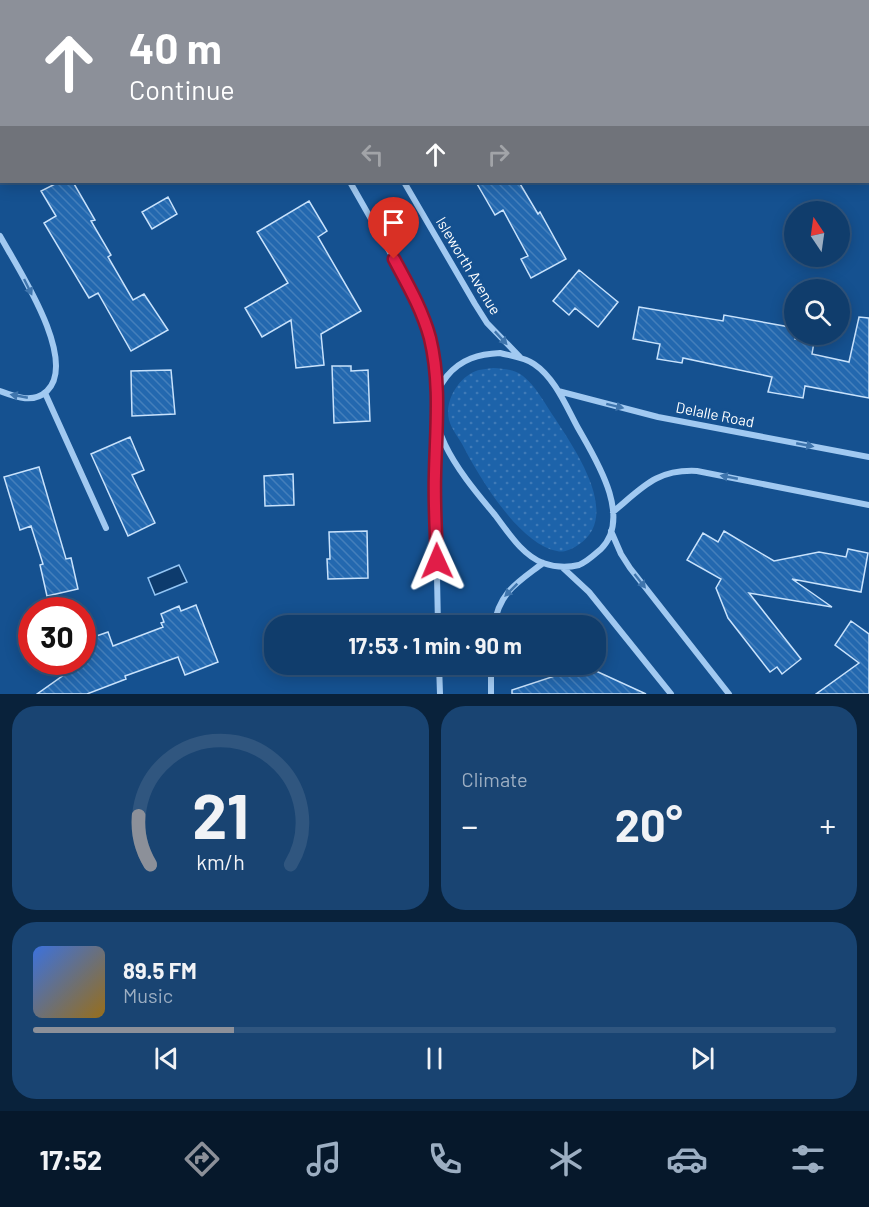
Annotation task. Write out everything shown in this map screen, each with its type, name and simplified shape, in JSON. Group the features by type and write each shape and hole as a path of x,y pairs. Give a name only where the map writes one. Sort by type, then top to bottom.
{"street":[{"path":"351,183 416,298 430,340 438,393"},
{"name":"Isleworth Avenue","path":"405,183 487,323 520,357"},
{"path":"0,236 23,278 53,343 56,355 55,377 45,393 39,397 26,399 0,391"},
{"path":"437,423 454,462 472,487 528,555 543,563 562,567 580,564 592,557 604,546 611,531 613,512 603,474 558,391 548,376 535,364 520,357 500,353 483,354 454,367 444,379 435,408 438,615"},
{"name":"Delalle Road","path":"558,391 658,417 869,457"},
{"path":"45,393 106,528"},
{"path":"613,512 648,483 663,474 680,470 697,471 869,505"},
{"path":"611,531 621,555 630,568 729,694"},
{"path":"497,615 500,602 510,590 543,563"},
{"path":"562,567 589,592 671,694"},
{"path":"439,675 440,694"},
{"path":"491,675 491,694"}],"shaded area":[{"path":"493,368 516,372 533,386 574,449 591,484 596,501 596,518 591,533 571,549 560,551 543,546 515,523 490,491 450,423 449,404 455,389 472,373"},
{"path":"179,565 187,582 155,595 148,578"}],"building":[{"path":"57,183 74,183 95,220 91,221 111,255 108,257 133,300 144,294 168,330 131,351 98,293 89,298 44,223 56,216 41,191"},
{"path":"477,183 520,183 538,214 540,212 566,259 531,278 521,259 528,256 503,210 495,215"},
{"path":"168,197 177,214 152,229 142,212"},
{"path":"309,201 327,231 318,237 361,311 321,334 324,365 296,368 291,320 262,337 245,308 288,283 257,232"},
{"path":"579,270 618,302 598,327 575,308 569,315 553,301"},
{"path":"639,307 723,321 724,315 784,326 784,345 814,345 812,354 849,362 859,317 869,318 869,398 805,386 803,398 768,392 772,377 683,358 682,363 657,359 660,344 633,339"},
{"path":"332,366 351,366 351,371 368,370 370,421 334,423"},
{"path":"171,370 175,414 132,416 131,371"},
{"path":"130,437 144,470 132,475 155,523 128,536 91,454"},
{"path":"39,467 66,559 71,558 78,589 47,596 40,565 43,564 31,526 20,530 4,477"},
{"path":"293,474 294,505 265,506 264,476"},
{"path":"367,531 368,578 328,579 329,532"},
{"path":"724,531 774,561 819,552 846,557 848,549 868,553 861,592 792,579 832,607 749,593 801,659 782,674 777,667 770,672 728,618 716,588 721,579 687,560 703,533 718,542"},
{"path":"196,605 218,662 185,675 178,657 125,676 126,679 87,694 37,694 64,675 96,675 96,636 108,632 113,646 163,627 161,614 179,606 181,611"},
{"path":"851,621 869,634 869,694 816,694 859,663 835,645"},
{"path":"558,675 605,675 646,694 512,694 512,690"}],"route":[{"path":"394,259 416,298 424,318 430,340 438,393 435,408 437,423 435,476 437,561"}]}
